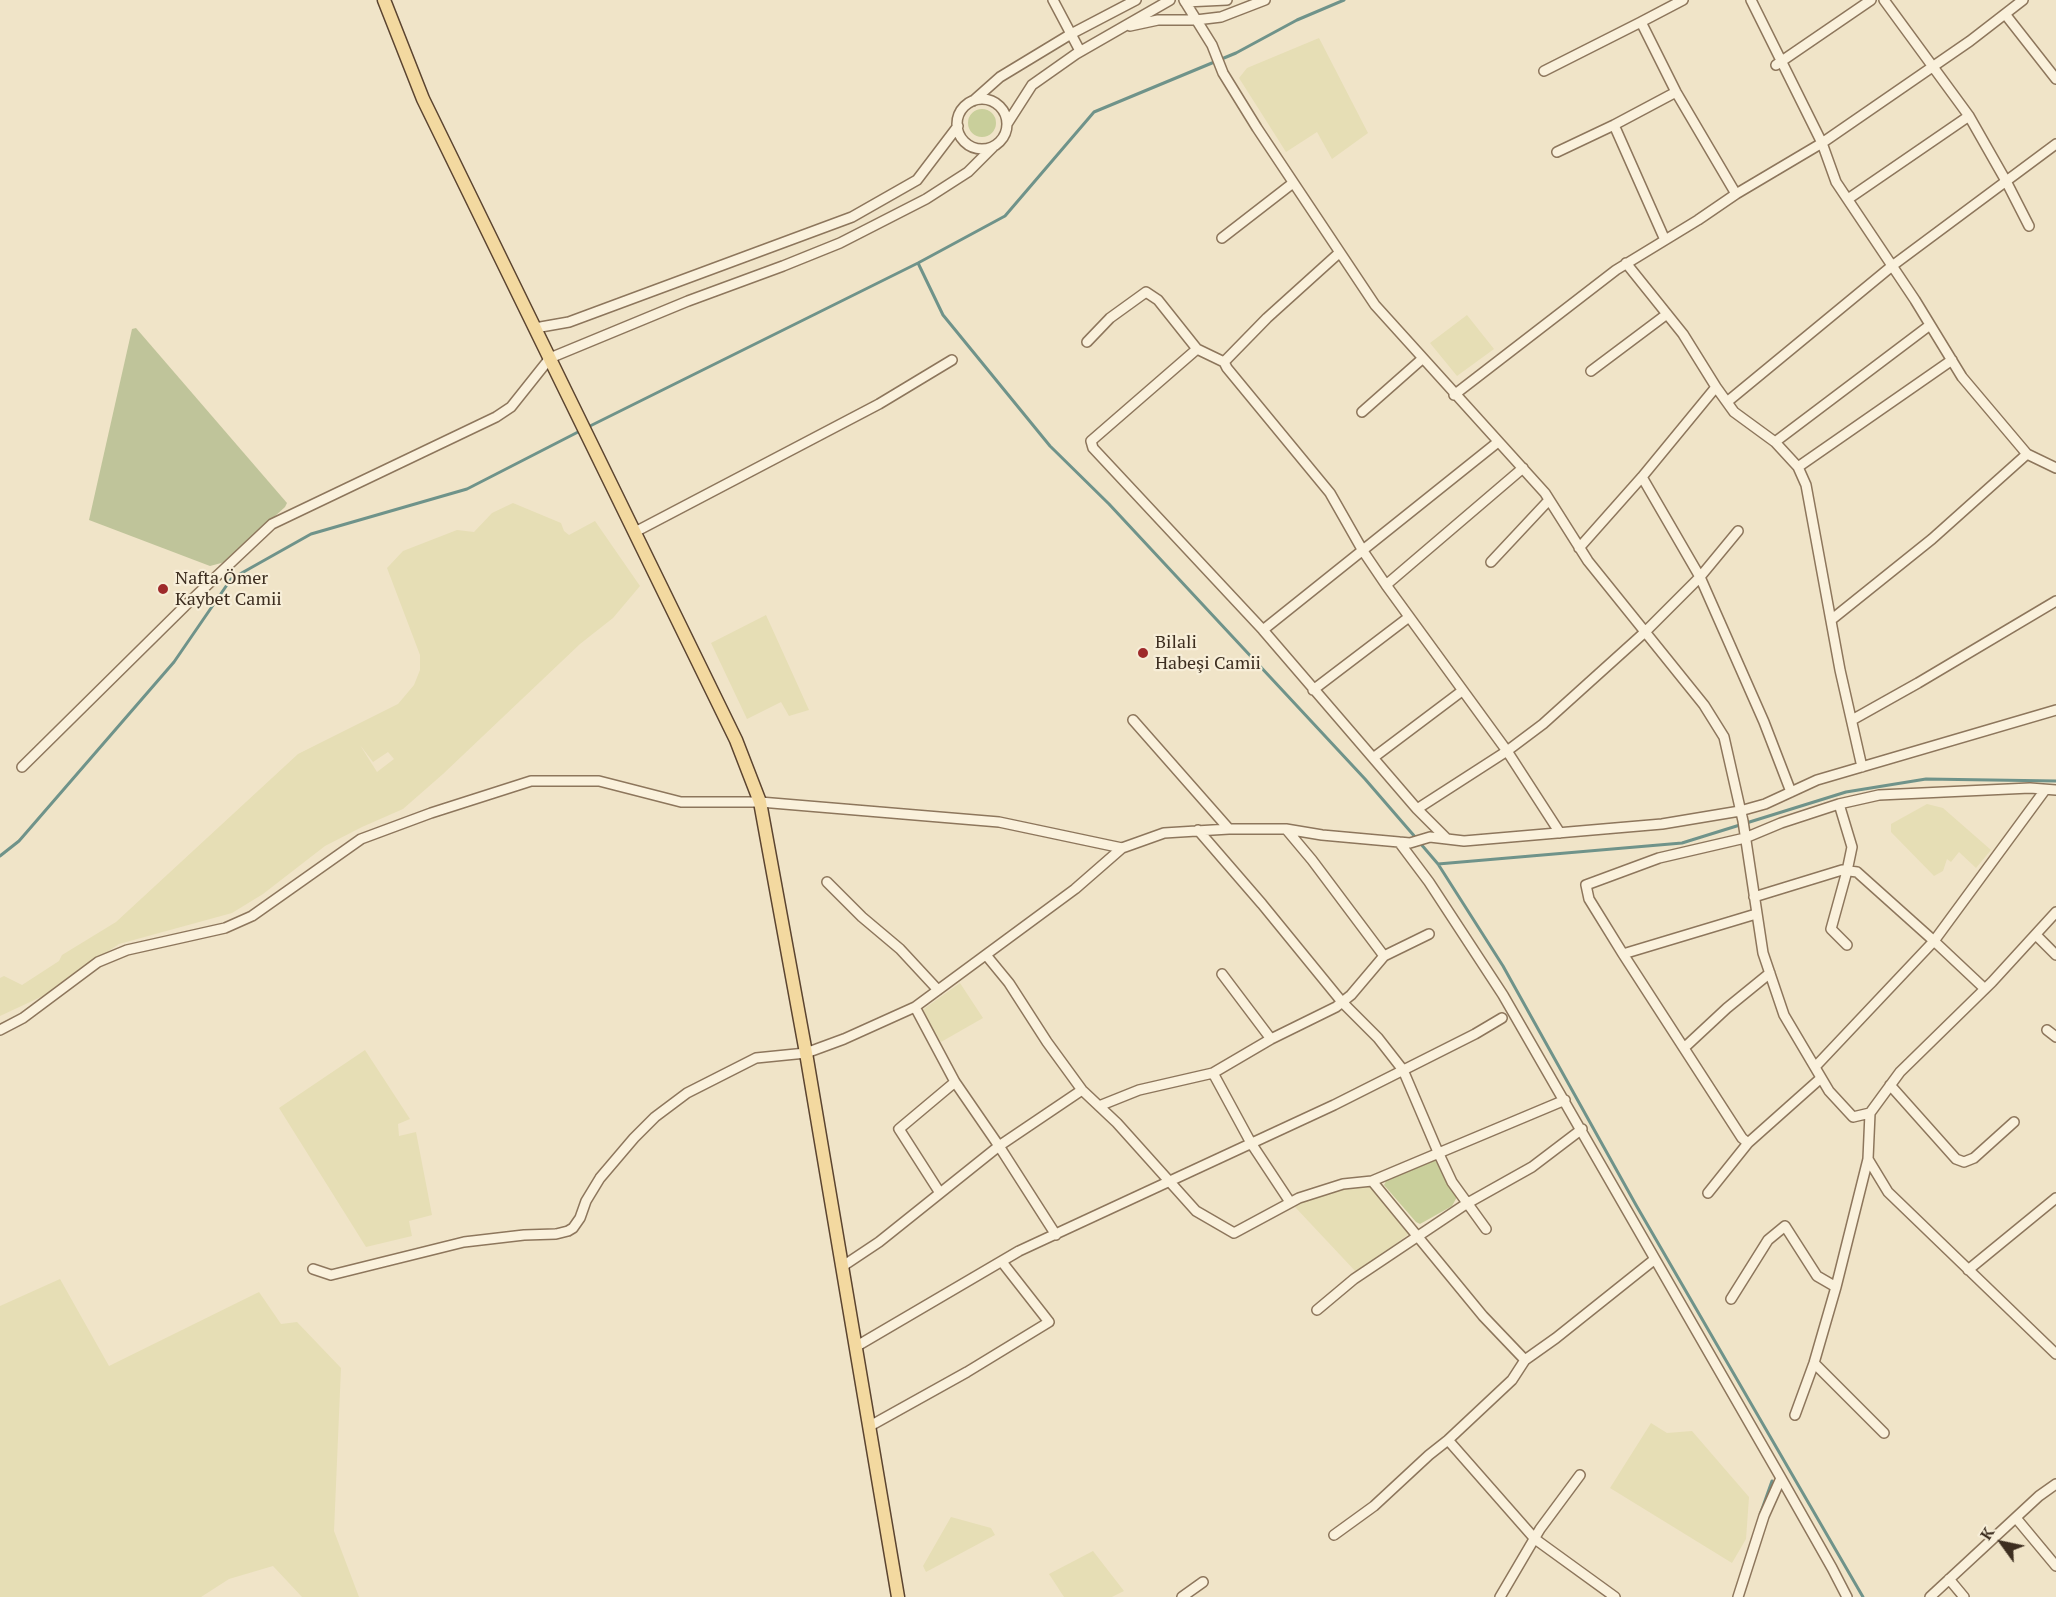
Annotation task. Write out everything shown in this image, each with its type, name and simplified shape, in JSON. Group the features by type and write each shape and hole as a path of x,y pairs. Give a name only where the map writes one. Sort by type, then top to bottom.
{"main road":[{"path":"384,0 423,99 736,740 760,802 857,1346 898,1597"}],"street":[{"path":"1053,0 1080,51"},
{"path":"535,328 569,322 852,217 917,180 957,126 959,115 1000,76 1071,34 1136,0"},
{"path":"22,767 185,606 272,525 496,417 511,407 550,358 688,301 840,243 926,199 968,172 1004,137 1007,124 1032,85 1080,51 1170,0"},
{"path":"1227,0 1185,1 1212,45 1223,73 1339,253 1375,305 1454,395 1523,468 1549,500 1587,561 1704,705 1724,737 1744,830 1763,953 1784,1015 1829,1091 1852,1117 1870,1113"},
{"path":"1120,29 1158,20 1221,18 1265,0"},
{"path":"1544,71 1683,0"},
{"path":"1751,0 1779,63 1822,143 1836,182 1962,377 2027,454 2056,468"},
{"path":"1779,63 1871,0"},
{"path":"1884,0 1969,116 2029,226"},
{"path":"1454,395 1626,263 1822,143 1932,68 2018,2"},
{"path":"2005,14 2056,79"},
{"path":"1641,22 1676,92 1736,194"},
{"path":"1557,152 1676,92"},
{"path":"973,101 986,100 999,106 1004,111 1007,124"},
{"path":"1848,199 1969,116"},
{"path":"1614,125 1665,240"},
{"path":"957,126 961,138 972,147 986,149 993,147"},
{"path":"1727,402 1892,266 2056,144"},
{"path":"1222,238 1293,183"},
{"path":"1224,362 1267,318 1339,253"},
{"path":"1626,263 1683,334 1734,412 1775,442 1798,467 1806,484 1831,620 1862,767"},
{"path":"1086,342 1110,318 1146,292 1158,300 1197,349 1224,362 1330,493 1386,585 1507,751 1560,833"},
{"path":"1591,372 1667,314"},
{"path":"1775,442 1930,325"},
{"path":"1197,349 1091,441 1093,448 1263,630 1417,809 1447,839"},
{"path":"1362,412 1422,359"},
{"path":"635,532 879,404 952,360"},
{"path":"1798,467 1952,360"},
{"path":"1579,548 1642,477 1716,387"},
{"path":"1263,630 1498,442"},
{"path":"1831,620 1932,539 2027,454"},
{"path":"1386,585 1523,468"},
{"path":"1642,477 1700,577 1764,722 1791,792"},
{"path":"1491,562 1549,500"},
{"path":"1417,809 1507,751 1543,723 1645,632 1700,577 1738,531"},
{"path":"1852,720 2056,601"},
{"path":"1313,690 1409,617"},
{"path":"1373,758 1462,691"},
{"path":"313,1269 331,1275 464,1242 568,1231 580,1218 586,1201 600,1178 633,1138 655,1117 687,1093 756,1058 806,1053 844,1039 915,1006 1075,889 1122,848 1164,833 1198,830 1286,829 1322,835 1410,843 1430,837 1464,841 1662,824 1740,811 1765,804 1817,780 2056,710"},
{"path":"1133,720 1229,829"},
{"path":"0,1030 23,1018 98,962 127,950 225,928 252,916 361,838 531,781 599,781 681,802 760,802 999,822 1122,848"},
{"path":"1748,1143 1742,1138 1623,954 1589,899 1586,885 1744,830 1879,795 2019,789 2056,790"},
{"path":"1815,1067 1934,941 2045,789"},
{"path":"1839,804 1852,847 1831,929 1847,945"},
{"path":"1286,829 1384,956"},
{"path":"1198,830 1342,1002 1378,1038 1403,1070 1452,1182 1466,1204 1486,1228"},
{"path":"1399,842 1429,882 1503,995 1582,1129 1847,1597"},
{"path":"1754,897 1842,870 1857,872 1985,989"},
{"path":"827,882 862,917 900,949 938,990"},
{"path":"1795,1415 1814,1363 1836,1287 1868,1159 1870,1113 1900,1072 1985,989 2056,912"},
{"path":"1623,954 1756,914"},
{"path":"1099,1106 1138,1090 1213,1073 1271,1039 1342,1002 1351,995 1384,956 1429,934"},
{"path":"2036,935 2056,955"},
{"path":"986,955 1009,983 1047,1042 1082,1090 1117,1123 1196,1211 1234,1233 1299,1198 1344,1184 1372,1181 1565,1100"},
{"path":"1684,1048 1726,1008 1770,973"},
{"path":"1222,974 1271,1039"},
{"path":"915,1006 955,1082 1056,1235"},
{"path":"857,1346 1019,1251 1403,1070 1502,1018"},
{"path":"2047,1030 2056,1037"},
{"path":"1213,1073 1251,1143 1290,1203"},
{"path":"1708,1193 1748,1143 1821,1078"},
{"path":"940,1193 899,1129 955,1082"},
{"path":"1890,1085 1956,1159 1964,1162 1974,1158 2014,1122"},
{"path":"843,1266 879,1242 999,1146 1082,1090"},
{"path":"1317,1310 1354,1279 1466,1204 1532,1167 1582,1129"},
{"path":"1868,1159 1888,1192 2056,1354"},
{"path":"1372,1181 1483,1316 1525,1360"},
{"path":"1968,1270 2056,1198"},
{"path":"1731,1299 1768,1240 1785,1226 1817,1276 1836,1287"},
{"path":"1334,1535 1374,1506 1429,1455 1449,1440 1512,1380 1525,1360 1655,1259"},
{"path":"870,1426 967,1372 1049,1322 1002,1262"},
{"path":"1814,1363 1884,1433"},
{"path":"1449,1440 1535,1539 1616,1597"},
{"path":"1500,1597 1535,1539 1580,1475"},
{"path":"1738,1597 1764,1516 1781,1478"},
{"path":"1930,1597 2039,1496 2056,1484"},
{"path":"2016,1518 2056,1566"},
{"path":"1949,1579 1964,1597"},
{"path":"1182,1597 1203,1582"}],"shaded area":[{"path":"1319,38 1368,133 1332,159 1317,132 1286,152 1239,78 1247,68"},
{"path":"1467,315 1494,349 1457,376 1430,343"},
{"path":"513,503 561,523 564,531 569,535 595,521 640,586 613,618 580,644 403,809 325,846 263,894 232,913 119,944 43,996 0,1016 0,978 4,976 22,985 59,961 62,955 116,922 298,754 398,704 414,685 420,670 420,655 387,568 403,551 457,530 474,532 492,513","holes":["360,745 373,762 388,752 394,759 377,772"]},
{"path":"766,615 809,710 789,716 781,702 747,719 711,643"},
{"path":"1927,804 1943,808 1991,850 1976,868 1959,852 1951,862 1947,859 1943,871 1934,876 1891,832 1891,824"},
{"path":"960,983 983,1018 941,1042 921,1011"},
{"path":"365,1050 410,1119 398,1124 399,1136 416,1132 432,1215 409,1221 412,1236 366,1247 279,1108"},
{"path":"1347,1186 1372,1186 1410,1233 1357,1273 1295,1207 1296,1203"},
{"path":"60,1279 109,1366 259,1292 281,1324 297,1322 341,1368 334,1531 359,1597 302,1597 273,1566 229,1579 201,1597 0,1597 0,1306"},
{"path":"1651,1423 1667,1433 1692,1431 1749,1497 1746,1539 1732,1563 1610,1488"},
{"path":"951,1517 991,1528 995,1535 926,1572 923,1566"},
{"path":"1093,1551 1124,1591 1112,1597 1064,1597 1049,1574"}],"green space":[{"path":"982,109 992,113 996,123 992,133 982,137 972,133 968,123 972,113"},
{"path":"136,328 287,503 225,562 210,566 89,520 132,329"},
{"path":"1434,1158 1457,1197 1452,1206 1420,1224 1384,1185 1387,1179"}],"waterway":[{"path":"586,428 918,263 1005,216 1094,112 1236,53 1297,20 1344,0"},
{"path":"918,263 943,315 1050,446 1109,504 1365,779 1416,838"},
{"path":"0,856 19,841 174,662 231,579 311,534 467,489 580,431"},
{"path":"1438,864 1682,843 1846,792 1926,779 2056,781"},
{"path":"1420,843 1438,864 1503,966 1636,1205 1863,1597"},
{"path":"1761,1512 1772,1481"}],"place":[{"name":"Nafta Ömer Kaybet Camii","path":"163,589"},
{"name":"Bilali Habeşi Camii","path":"1143,653"}]}
